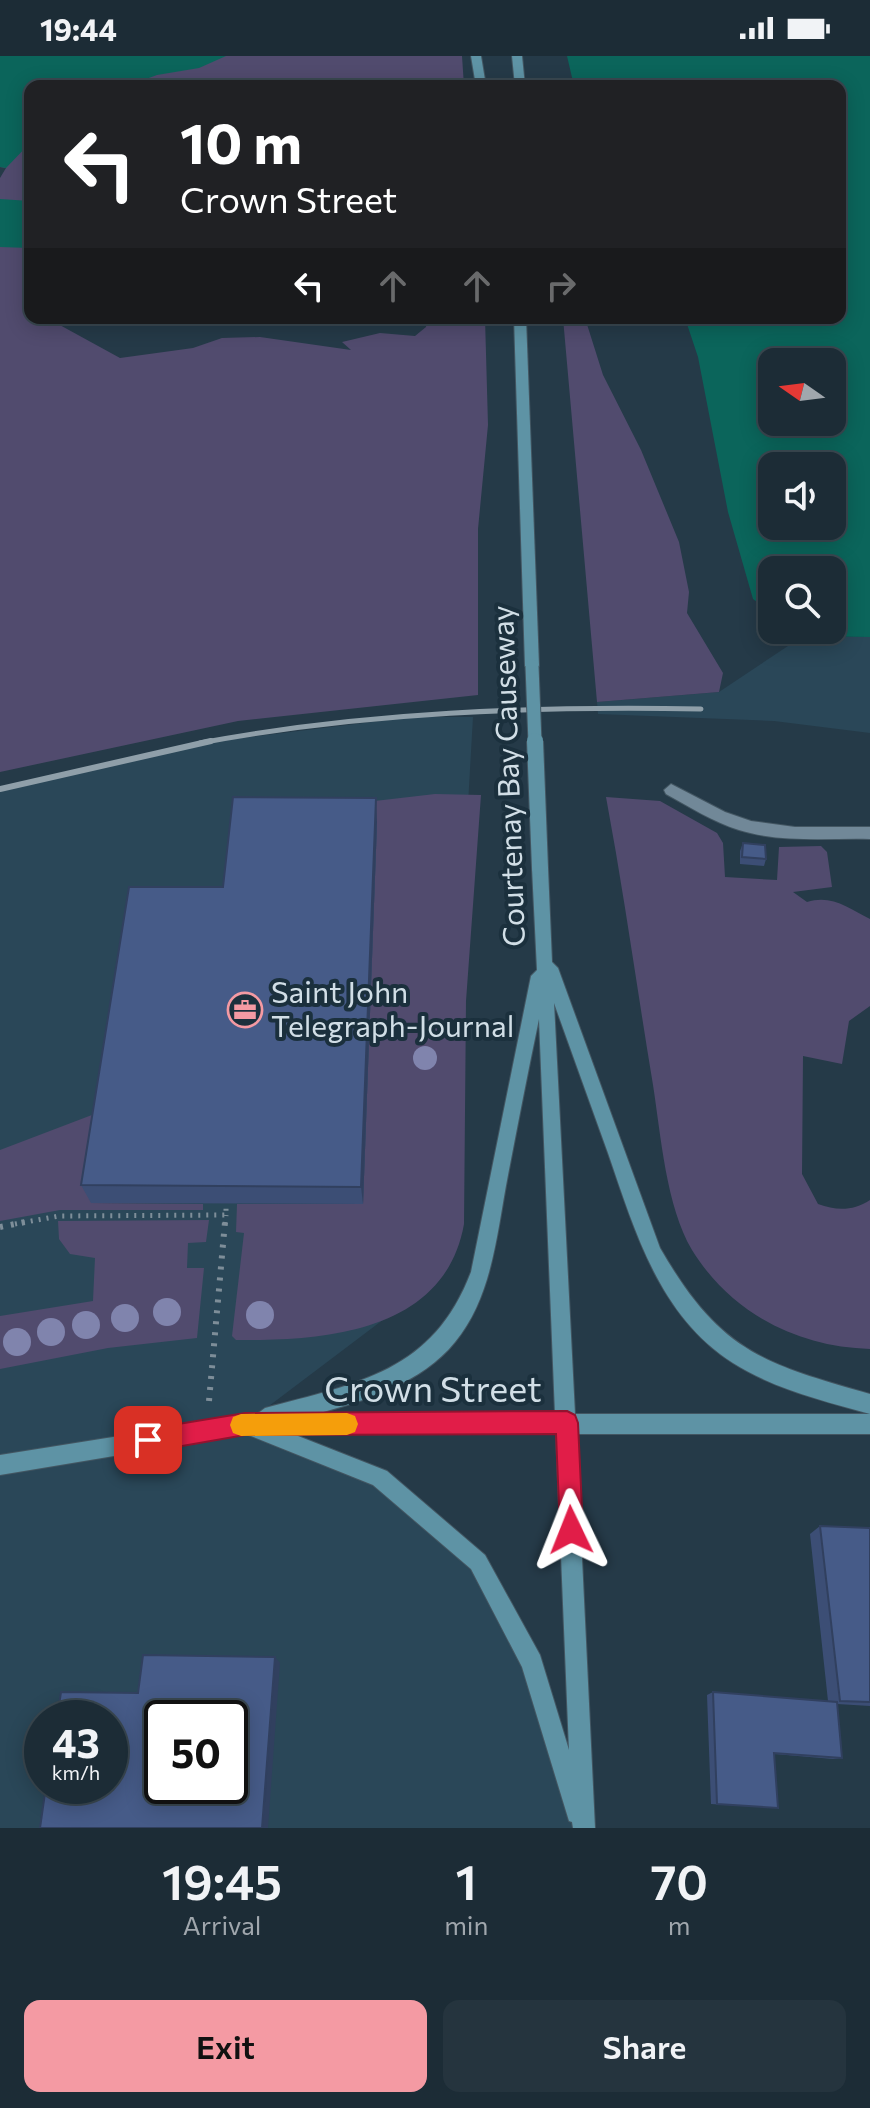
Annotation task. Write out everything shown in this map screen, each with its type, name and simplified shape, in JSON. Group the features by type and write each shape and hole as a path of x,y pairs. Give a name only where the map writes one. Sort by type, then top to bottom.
{"main road":[{"path":"476,56 480,80"},
{"path":"517,56 519,80"},
{"name":"Courtenay Bay Causeway","path":"520,324 540,868 583,1828"},
{"path":"544,951 652,1252 671,1291 702,1329 731,1353 777,1377 870,1404"},
{"path":"245,1424 398,1377 433,1350 463,1314 480,1272 544,951"},
{"path":"245,1424 380,1478 478,1562 532,1663 583,1828"},
{"name":"Crown Street","path":"0,1465 245,1424 870,1424"}],"street":[{"path":"671,790 727,820 750,827 771,831 870,833"}],"path":[{"path":"207,1430 226,1204"},
{"path":"0,1227 59,1216 226,1215"}],"shaded area":[{"path":"0,56 462,56 464,80 24,80 24,324 58,324 120,358 193,348 222,338 260,337 351,350 342,342 380,333 415,336 427,324 485,324 488,425 478,529 478,695 238,721 0,772 0,178 6,168 0,167"},
{"path":"0,56 226,56 199,68 143,80 24,80 24,149 6,168 0,167"},
{"path":"567,56 870,56 870,637 846,637 846,556 758,556 758,603 753,599 728,512 698,357 687,324 846,324 846,80 573,80"},
{"path":"0,199 24,201 24,248 0,247"},
{"path":"564,324 587,324 603,375 641,450 679,542 689,592 687,613 723,673 719,692 597,702"},
{"path":"846,637 870,637 870,733 774,721 598,714 597,702 719,692 791,644 846,644"},
{"path":"412,717 473,717 441,1276 245,1424 380,1478 478,1562 532,1663 582,1828 0,1828 0,789 209,742"},
{"path":"435,794 481,795 466,1001 464,1224 452,1260 433,1288 407,1308 376,1323 306,1337 236,1340 232,1336 244,1233 236,1232 237,1204 363,1204 377,822 245,816"},
{"path":"606,797 660,801 717,833 723,843 725,877 777,880 779,847 821,846 827,852 832,887 793,892 807,902 832,901 870,919 870,1006 849,1021 842,1064 803,1056 802,1174 818,1204 845,1209 870,1200 870,1349 817,1342 768,1322 726,1292 692,1250 683,1232 666,1170"},
{"path":"105,1110 91,1203 203,1204 203,1210 60,1210 0,1221 0,1150"},
{"path":"209,1220 206,1242 188,1243 187,1268 204,1268 197,1338 108,1348 0,1369 0,1316 93,1301 95,1258 70,1254 59,1239 58,1221"}],"building":[{"name":"Saint John Telegraph-Journal","path":"233,797 376,798 361,1187 81,1185 129,887 223,887"},
{"path":"743,843 765,845 766,859 742,857"},
{"path":"820,1526 870,1528 870,1702 840,1701"},
{"path":"143,1655 275,1657 262,1828 40,1828 43,1804 128,1804 128,1700 60,1700 61,1692 138,1693"},
{"path":"713,1692 837,1702 842,1758 774,1753 778,1808 717,1804"}],"railway":[{"path":"208,742 324,724 450,713 701,709"},
{"path":"0,789 208,742"},
{"path":"200,743 208,742"}],"slow traffic":[{"path":"241,1425 347,1424"}],"place":[{"name":"Saint John Telegraph-Journal","path":"245,1010"}],"route":[{"path":"148,1440 245,1424 567,1423 571,1530"}]}
